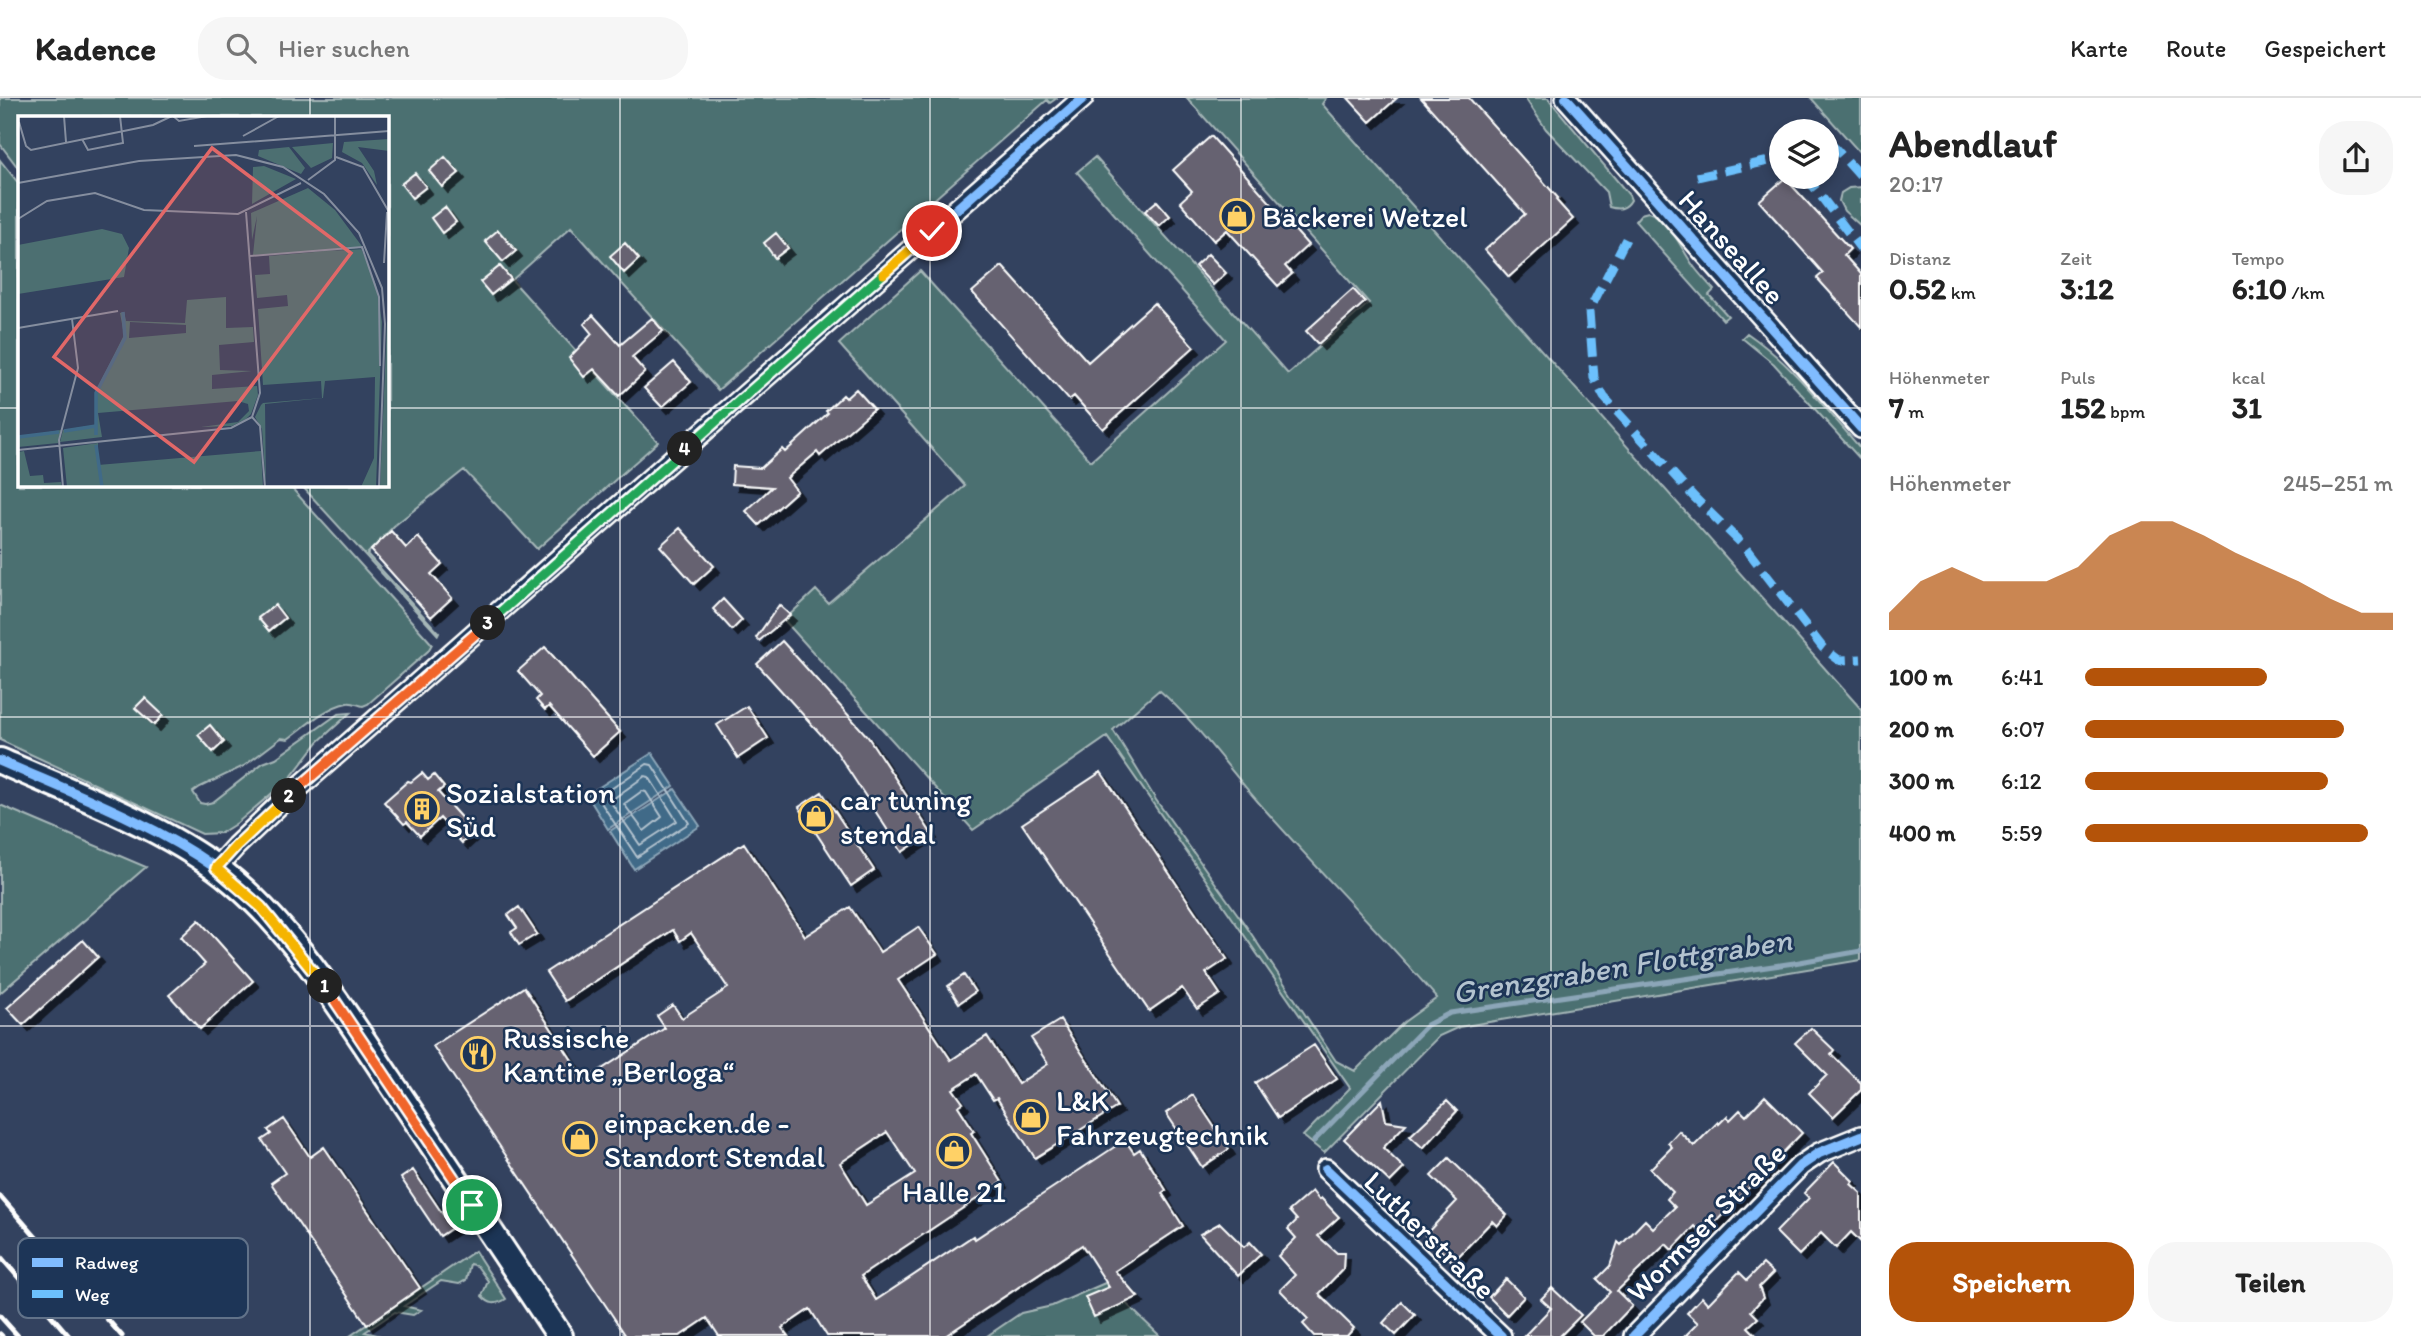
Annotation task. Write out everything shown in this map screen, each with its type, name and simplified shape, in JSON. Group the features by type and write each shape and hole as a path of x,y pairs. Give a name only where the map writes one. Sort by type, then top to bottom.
{"main road":[{"path":"0,761 175,842 216,868 261,907 327,989 560,1336"}],"street":[{"path":"216,868 290,796 1083,98"},
{"name":"Hanseallee","path":"1566,98 1861,428"},
{"name":"Wormser Straße","path":"1634,1336 1800,1166 1819,1153 1861,1136"},
{"name":"Lutherstraße","path":"1326,1169 1501,1336"}],"green space":[{"path":"0,98 1057,98 1050,103 1047,100 718,390 571,227 512,280 658,442 537,549 464,470 394,526 367,554 438,635 302,486 388,486 388,116 18,116 18,168 0,144"},
{"path":"1187,98 1326,98 1322,104 1861,709 1861,960 1459,1027 1439,1036 1324,1153 1303,1136 1350,1088 1107,737 973,830 784,620 816,590 828,603 965,486 839,344 920,271 1091,461 1226,340 1077,172 1095,157 1288,374 1369,303","holes":["1159,690 1281,828 1437,998 1404,1022 1355,1071 1336,1061 1246,926 1156,800 1113,730"]},
{"path":"1525,98 1548,98 1629,195 1631,200 1627,205 1609,207 1606,192 1546,129"},
{"path":"1811,98 1861,98 1861,154 1839,129 1839,119 1830,119"},
{"path":"0,160 18,183 18,486 290,486 432,644 428,651 368,704 363,706 347,703 331,709 288,739 281,738 244,766 193,792 200,803 213,802 263,763 276,758 338,714 350,713 318,742 291,777 237,823 221,833 202,834 0,740"},
{"path":"1861,187 1861,226 1844,211 1839,201 1841,193 1849,188"},
{"path":"1648,212 1656,215 1669,228 1695,268 1714,290 1709,295 1728,316 1723,320 1635,221 1641,214"},
{"path":"1747,333 1779,358 1807,387 1861,449 1861,460 1774,364 1742,338"},
{"path":"0,805 146,867 0,993"},
{"path":"475,1251 506,1299 493,1303 485,1299 482,1296 488,1281 477,1266 470,1264 466,1280 459,1284 441,1281 404,1306 421,1310 413,1315 395,1312 365,1332 381,1336 350,1336"},
{"path":"1105,1283 1160,1336 987,1336 1021,1313 1052,1306"}],"water":[{"path":"652,753 674,786 608,829 587,795"},
{"path":"675,789 700,826 634,869 610,831"}],"building":[{"path":"1348,98 1397,98 1370,122"},
{"path":"1421,98 1469,98 1558,198 1556,200 1573,219 1509,277 1485,250 1525,214"},
{"name":"Bäckerei Wetzel","path":"1211,136 1308,245 1285,266 1292,274 1278,286 1227,230 1214,241 1180,202 1192,191 1173,170"},
{"path":"445,157 459,173 442,187 429,171"},
{"path":"415,173 426,187 412,198 401,184"},
{"path":"1773,189 1795,189 1850,249 1844,255 1861,274 1861,327 1817,278 1823,273 1759,201"},
{"path":"1157,201 1170,216 1159,226 1145,211"},
{"path":"445,207 456,222 442,233 431,218"},
{"path":"498,230 516,251 503,262 485,241"},
{"path":"776,233 788,248 775,258 764,243"},
{"path":"625,243 639,259 624,273 610,256"},
{"path":"1208,254 1226,273 1213,285 1195,266"},
{"path":"500,266 511,279 491,295 480,282"},
{"path":"1002,266 1088,362 1154,303 1194,347 1103,429 1074,396 1069,400 972,292"},
{"path":"1353,289 1365,302 1318,344 1306,331"},
{"path":"593,315 620,345 652,318 663,331 632,357 645,372 619,396 594,369 584,377 569,358 592,334 584,324"},
{"path":"674,362 691,382 662,407 644,388"},
{"path":"856,389 874,409 820,456 817,452 787,478 797,491 759,525 746,511 772,487 732,484 733,466 761,468 782,449 785,452 828,413 826,411 843,395 846,398"},
{"path":"680,528 714,566 694,584 660,546"},
{"path":"391,531 406,548 418,537 442,564 431,574 452,598 431,617 371,550"},
{"path":"723,599 742,620 732,630 713,609"},
{"path":"275,605 285,618 269,631 258,618"},
{"path":"779,605 790,615 759,641 756,638"},
{"path":"782,641 868,737 931,833 902,852 836,751 757,664"},
{"path":"545,647 620,732 593,756 549,706 545,710 536,700 540,696 518,671"},
{"path":"145,698 163,715 154,725 135,708"},
{"path":"747,706 768,738 738,758 717,725"},
{"path":"210,725 224,742 213,752 198,735"},
{"path":"1101,772 1227,959 1206,973 1220,994 1197,1009 1182,988 1149,1011 1022,824"},
{"name":"Sozialstation Süd","path":"422,773 428,780 434,775 444,787 438,792 474,832 462,843 440,818 420,836 407,822 404,824 384,802 408,781 411,782"},
{"path":"822,792 874,870 851,886 799,807"},
{"path":"744,843 805,936 850,907 880,952 918,927 937,954 898,980 951,1060 987,1036 1018,1084 1048,1064 1031,1038 1060,1020 1117,1107 1035,1158 997,1098 993,1100 976,1074 953,1089 963,1103 958,1106 974,1131 971,1133 1002,1182 861,1276 876,1300 973,1236 975,1239 1125,1140 1134,1153 1140,1149 1166,1190 1162,1193 1183,1226 1115,1271 1138,1297 1094,1317 1085,1297 1109,1287 1082,1245 945,1336 827,1336 810,1309 782,1328 788,1336 719,1336 707,1318 680,1336 626,1336 433,1046 524,987 585,1080 665,1028 657,1016 673,1005 682,1018 728,988 691,933 680,941 673,930 565,1001 546,972","holes":["887,1132 915,1174 866,1205 840,1163"]},
{"path":"519,907 537,934 519,945 511,932 517,928 508,915"},
{"path":"199,920 253,981 200,1029 169,995 205,964 181,937"},
{"path":"83,940 98,957 23,1025 7,1008"},
{"path":"964,975 975,992 959,1003 948,986"},
{"path":"1811,1028 1834,1050 1831,1054 1861,1083 1861,1090 1833,1117 1809,1093 1827,1075 1795,1043"},
{"path":"1314,1045 1337,1079 1278,1118 1255,1083"},
{"path":"1193,1095 1229,1149 1202,1167 1166,1113"},
{"path":"1765,1096 1802,1133 1703,1235 1695,1226 1672,1250 1666,1244 1617,1291 1632,1306 1603,1336 1594,1336 1580,1322 1610,1292 1597,1279 1610,1266 1618,1242 1621,1245 1645,1220 1653,1228 1675,1207 1667,1199 1673,1192 1650,1169 1672,1147 1668,1143 1679,1131 1694,1146 1718,1122 1719,1124 1727,1116 1730,1120 1740,1110 1746,1116"},
{"path":"1382,1100 1386,1121 1406,1124 1383,1148 1404,1168 1390,1182 1344,1139"},
{"path":"1447,1101 1457,1111 1423,1148 1410,1136"},
{"path":"284,1119 310,1157 324,1147 420,1288 367,1325 271,1183 285,1173 262,1140 271,1134 268,1130"},
{"path":"1449,1158 1507,1215 1497,1226 1492,1221 1453,1262 1425,1235 1457,1201 1431,1176"},
{"path":"1834,1162 1861,1193 1861,1242 1851,1232 1836,1248 1821,1233 1799,1255 1776,1232 1809,1198 1804,1193"},
{"path":"413,1170 452,1228 440,1236 401,1178"},
{"path":"1312,1191 1339,1217 1318,1236 1337,1253 1344,1253 1343,1269 1319,1294 1354,1328 1347,1336 1314,1336 1303,1324 1308,1319 1280,1290 1295,1275 1278,1256 1296,1238 1288,1229 1297,1220 1289,1211"},
{"path":"1220,1223 1244,1247 1250,1242 1261,1254 1238,1276 1200,1234"},
{"path":"1763,1264 1773,1273 1759,1287 1763,1298 1751,1311 1758,1318 1748,1327 1757,1336 1685,1336 1698,1323 1687,1313 1702,1297 1708,1304 1739,1272 1747,1280"},
{"path":"1506,1279 1524,1297 1507,1315 1489,1297"},
{"path":"1552,1288 1581,1315 1560,1336 1524,1336 1551,1308 1541,1299"},
{"path":"1402,1302 1415,1315 1396,1335 1383,1323"}],"waterway":[{"name":"Grenzgraben Flottgraben","path":"1314,1141 1427,1025 1450,1013 1861,951"}],"railway":[{"path":"0,1196 37,1238"},
{"path":"0,1256 18,1277"},
{"path":"0,1316 18,1336"},
{"path":"53,1318 69,1336"},
{"path":"106,1318 122,1336"}],"marked path":[{"path":"1839,152 1861,177"},
{"path":"1697,177 1769,161"},
{"path":"1816,189 1861,249"},
{"path":"1626,239 1589,311 1594,378 1604,397 1694,497 1744,546 1823,648 1839,660 1861,659"}],"cycle path":[{"path":"0,761 138,822 216,868 280,804 1083,98"},
{"path":"1566,98 1861,428"},
{"path":"1634,1336 1800,1166 1819,1153 1861,1136"},
{"path":"1326,1169 1501,1336"}],"place":[{"name":"Bäckerei Wetzel","path":"1237,216"},
{"name":"Sozialstation Süd","path":"422,809"},
{"name":"car tuning stendal","path":"816,816"},
{"name":"Russische Kantine „Berloga“","path":"478,1054"},
{"name":"L&K Fahrzeugtechnik","path":"1031,1117"},
{"name":"einpacken.de - Standort Stendal","path":"580,1139"},
{"name":"Halle 21","path":"954,1151"}],"route":[{"path":"472,1205 327,989 261,907 216,868 280,804 932,231"}]}
